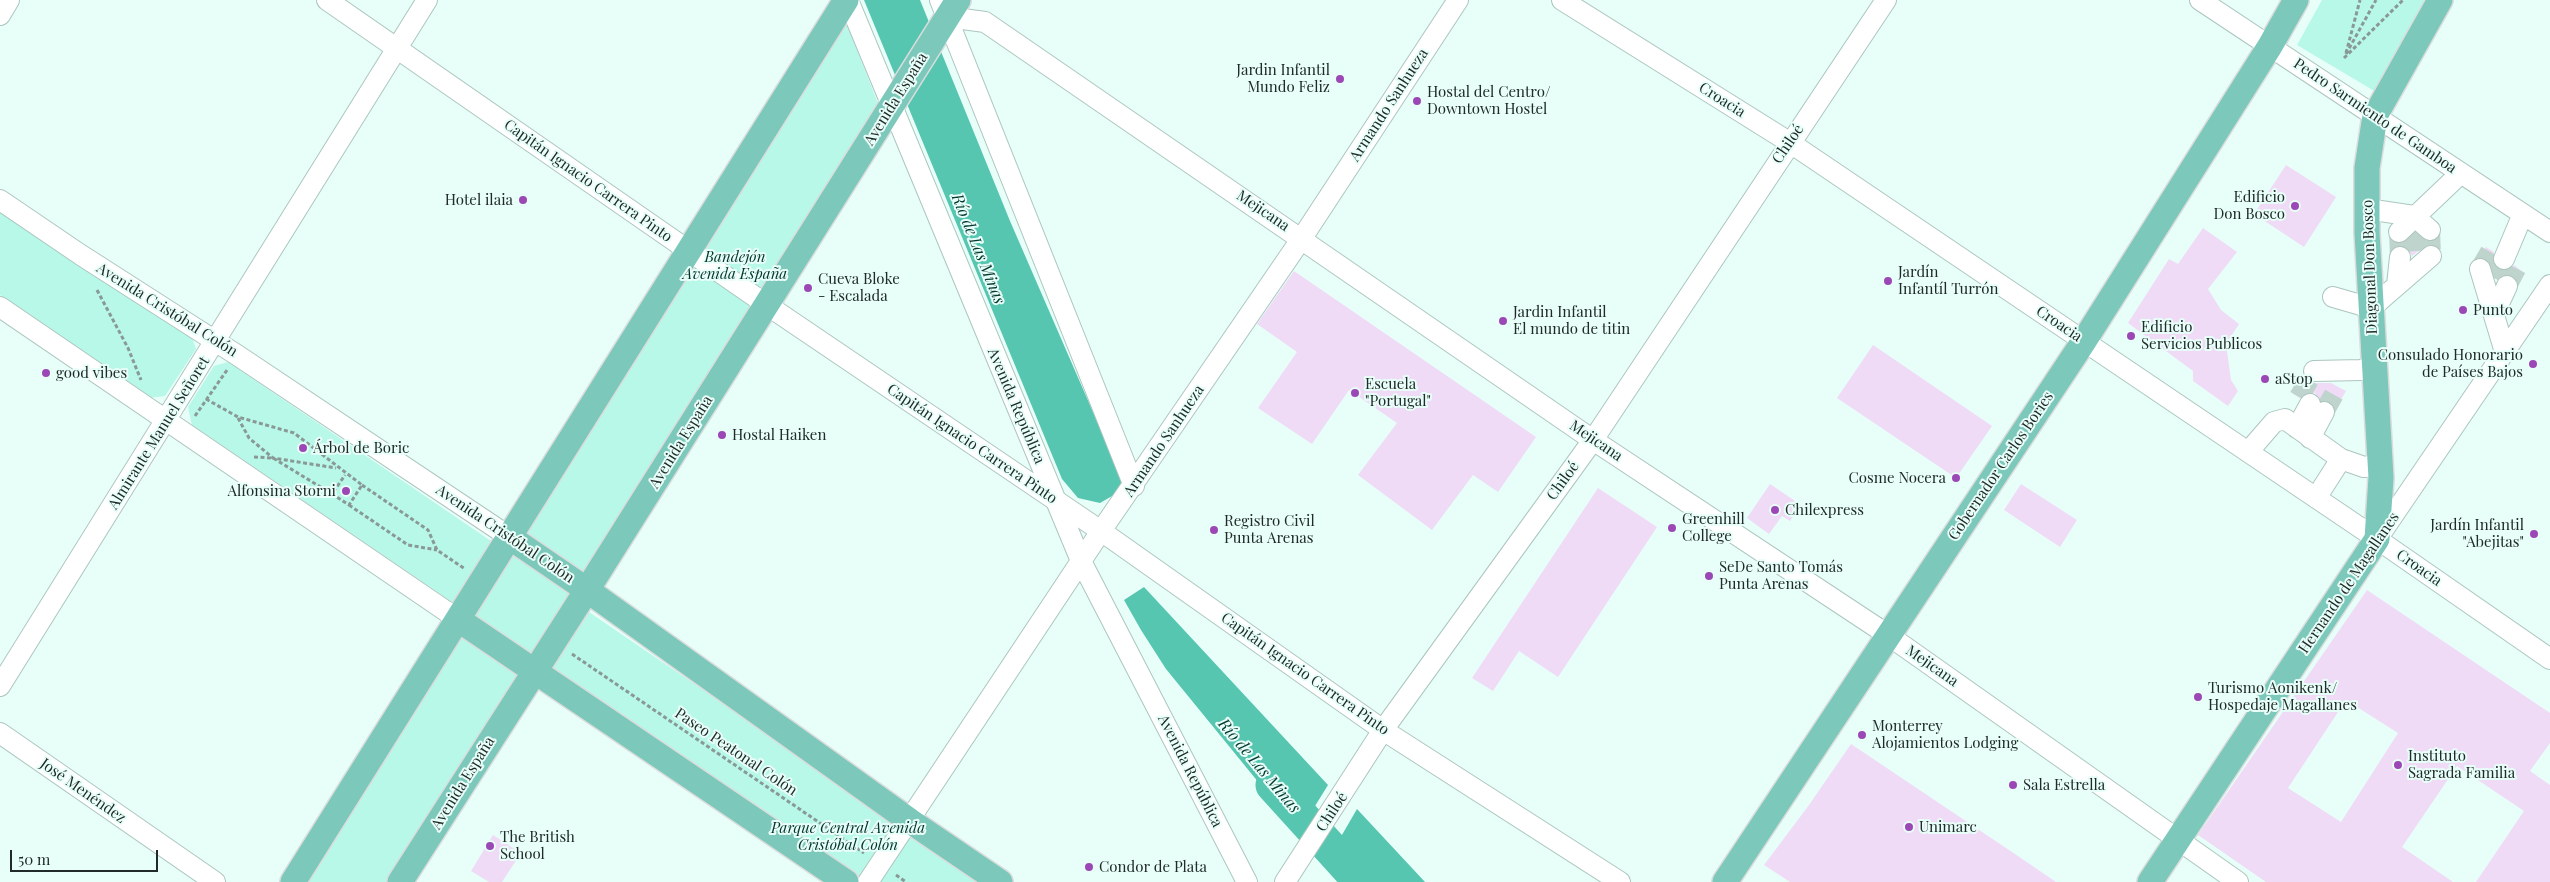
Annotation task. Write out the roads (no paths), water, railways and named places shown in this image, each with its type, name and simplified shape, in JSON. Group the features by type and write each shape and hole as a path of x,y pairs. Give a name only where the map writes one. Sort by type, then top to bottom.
{"main road":[{"path":"293,882 460,620 688,251 847,0"},
{"name":"Gobernador Carlos Bories","path":"1725,882 2084,341 2270,46 2296,0"},
{"path":"2375,116 2440,0"},
{"name":"Avenida España","path":"400,882 553,641 588,590 767,305 894,102 946,12"},
{"name":"Diagonal Don Bosco","path":"2375,116 2367,168 2367,209 2380,461 2377,539"},
{"name":"Avenida Cristóbal Colón","path":"511,538 588,590 910,821 1000,882"},
{"name":"Hernando de Magallanes","path":"2150,882 2377,539"},
{"path":"460,620 846,882"}],"street":[{"path":"0,15 9,0"},
{"name":"Capitán Ignacio Carrera Pinto","path":"327,0 688,251 1053,497 1383,730 1620,882"},
{"name":"Almirante Manuel Señoret","path":"0,686 217,341 427,0"},
{"name":"Avenida República","path":"847,0 894,102 1053,497 1081,561 1247,882"},
{"name":"Armando Sanhueza","path":"868,882 1101,531 1134,486 1302,238 1458,0"},
{"name":"Croacia","path":"1562,0 1789,142 2377,539 2550,659"},
{"name":"Chiloé","path":"1285,882 1305,854 1383,730 1593,440 1789,142 1886,0"},
{"name":"Pedro Sarmiento de Gamboa","path":"2200,0 2550,232"},
{"path":"946,12 1134,486"},
{"name":"Mejicana","path":"946,12 985,22 1302,238 1593,440 1888,635 2238,882"},
{"path":"2367,209 2415,227 2461,173"},
{"name":"Avenida Cristóbal Colón","path":"0,200 81,255 217,341 511,538"},
{"path":"2512,237 2504,259 2523,214"},
{"path":"2333,297 2371,308 2397,285 2416,256 2397,285"},
{"path":"2494,314 2494,278 2494,314 2505,352"},
{"name":"Hernando de Magallanes","path":"2377,539 2550,285"},
{"path":"0,307 460,620"},
{"path":"2331,376 2374,366"},
{"path":"2297,428 2311,404 2297,428"},
{"path":"2248,452 2274,422 2297,428 2341,459 2364,467 2371,466 2380,461"},
{"path":"2316,498 2341,459"},
{"name":"José Menéndez","path":"0,734 215,882"}],"water":[{"path":"864,0 920,0 1010,221 1126,488 1100,503 1078,498 1062,479"},
{"path":"1144,587 1328,785 1299,832 1166,669 1141,630 1124,600"},
{"path":"1357,809 1425,882 1349,882 1328,859"}],"waterway":[{"name":"Río de Las Minas","path":"1273,785 1361,882"}],"tunnel":[{"path":"2430,230 2431,256"},
{"path":"2415,231 2417,256"},
{"path":"2399,232 2400,257"},
{"path":"2480,269 2491,250"},
{"path":"2494,278 2504,259"},
{"path":"2507,286 2517,267"},
{"path":"2299,397 2314,371"},
{"path":"2324,412 2338,387"}],"place":[{"name":"Jardin Infantil Mundo Feliz","path":"1340,79"},
{"name":"Hostal del Centro/ Downtown Hostel","path":"1417,101"},
{"name":"Hotel ilaia","path":"523,200"},
{"name":"Edificio Don Bosco","path":"2295,206"},
{"name":"Jardín Infantíl Turrón","path":"1888,281"},
{"name":"Cueva Bloke - Escalada","path":"808,288"},
{"name":"Punto","path":"2463,310"},
{"name":"Jardin Infantil El mundo de titin","path":"1503,321"},
{"name":"Edificio Servicios Publicos","path":"2131,336"},
{"name":"Consulado Honorario de Países Bajos","path":"2533,364"},
{"name":"good vibes","path":"46,373"},
{"name":"aStop","path":"2265,379"},
{"name":"Escuela \"Portugal\"","path":"1355,393"},
{"name":"Hostal Haiken","path":"722,435"},
{"name":"Árbol de Boric","path":"303,448"},
{"name":"Cosme Nocera","path":"1956,478"},
{"name":"Alfonsina Storni","path":"346,491"},
{"name":"Chilexpress","path":"1775,510"},
{"name":"Greenhill College","path":"1672,528"},
{"name":"Registro Civil Punta Arenas","path":"1214,530"},
{"name":"Jardín Infantil \"Abejitas\"","path":"2534,534"},
{"name":"SeDe Santo Tomás Punta Arenas","path":"1709,576"},
{"name":"Turismo Aonikenk/ Hospedaje Magallanes","path":"2198,697"},
{"name":"Monterrey Alojamientos Lodging","path":"1862,735"},
{"name":"Instituto Sagrada Familia","path":"2398,765"},
{"name":"Sala Estrella","path":"2013,785"},
{"name":"Unimarc","path":"1909,827"},
{"name":"The British School","path":"490,846"},
{"name":"Condor de Plata","path":"1089,867"}],"park label":[{"name":"Bandejón Avenida España","path":"735,266"},
{"name":"Parque Central Avenida Cristóbal Colón","path":"848,836"}]}
